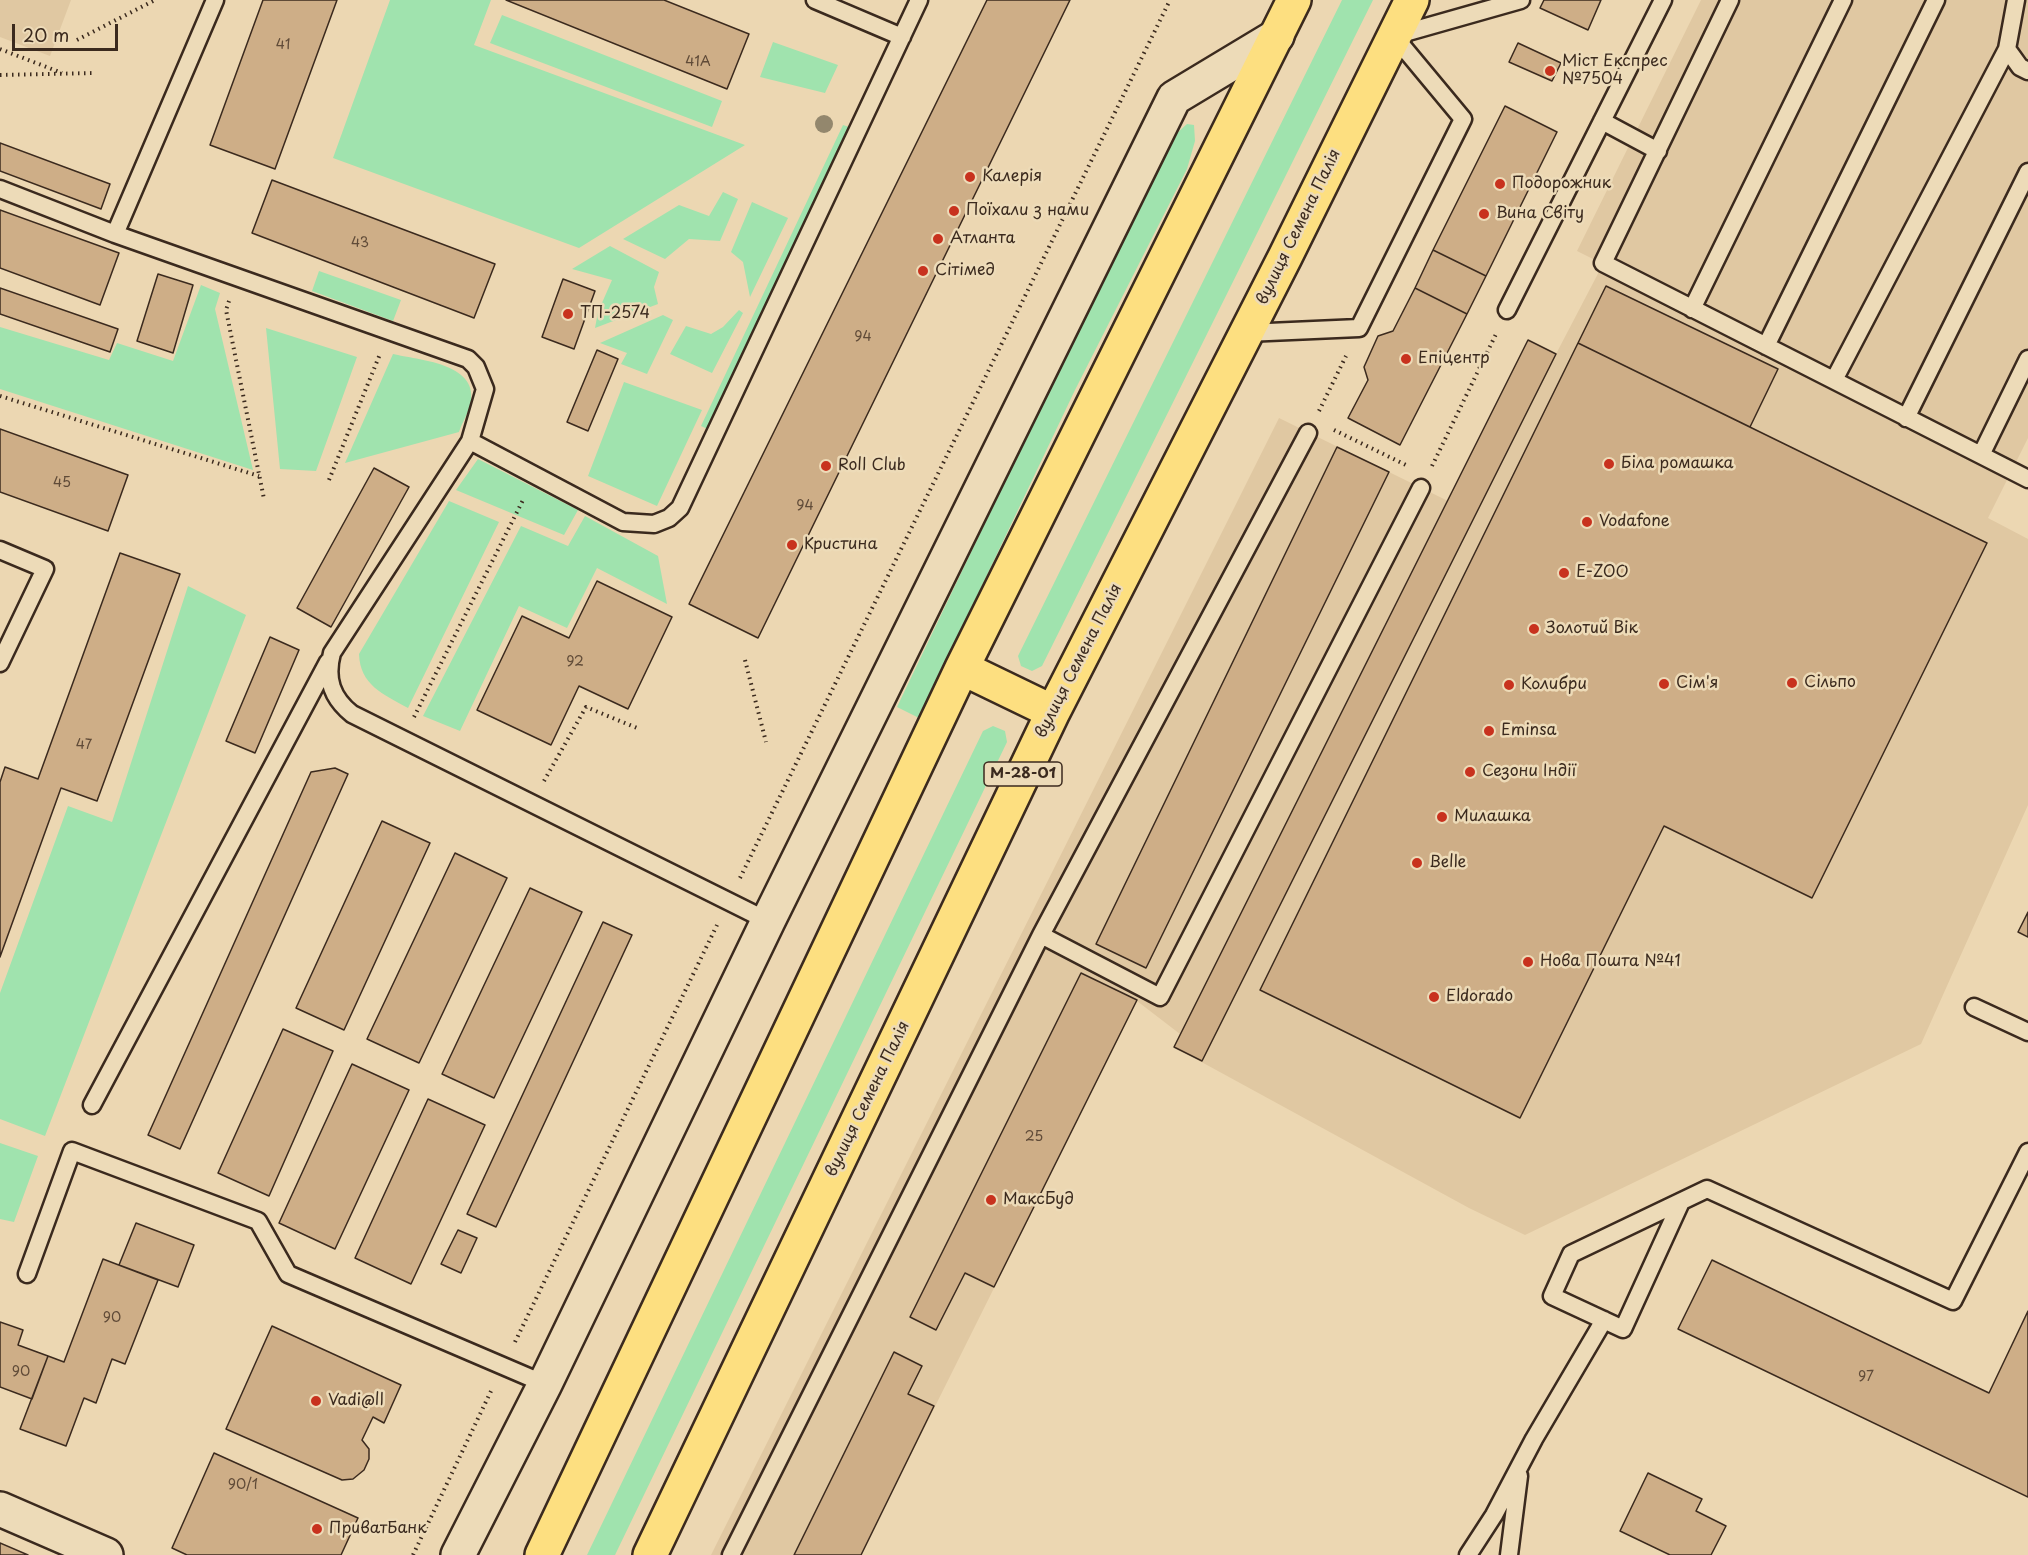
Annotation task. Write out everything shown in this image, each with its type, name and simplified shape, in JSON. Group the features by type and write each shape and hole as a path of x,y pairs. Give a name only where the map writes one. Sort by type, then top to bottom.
{"highway":[{"path":"542,1555 962,668 1294,0"},
{"name":"вулиця Семена Палія","path":"650,1555 1053,712 1412,0"},
{"path":"962,668 1053,712"}],"street":[{"path":"458,1555 545,1384 768,921 1174,98 1276,36"},
{"path":"0,1509 106,1555"}],"lane":[{"path":"115,234 215,0"},
{"path":"815,0 902,37"},
{"path":"470,441 623,522 654,524 669,518 680,508 919,0"},
{"path":"1246,333 1359,328 1463,119 1394,36 1521,0"},
{"path":"1507,310 1663,0"},
{"path":"1730,0 1603,264 2028,479"},
{"path":"1692,309 1843,0"},
{"path":"1766,346 1936,0"},
{"path":"1834,380 2007,49 2016,0"},
{"path":"2007,49 2020,67 2028,71"},
{"path":"1602,121 1658,151"},
{"path":"1906,418 2028,172"},
{"path":"0,189 115,234 457,353 476,367 485,389 470,441 332,653 92,1105"},
{"path":"1981,455 2028,359"},
{"path":"731,1555 1041,935 1311,426"},
{"path":"1041,935 1160,997 1424,482"},
{"path":"0,550 45,569 0,663"},
{"path":"332,653 329,674 332,689 339,703 352,714 768,921"},
{"path":"1974,1007 2028,1032"},
{"path":"27,1274 72,1151 258,1221 288,1274 545,1384"},
{"path":"1681,1202 1623,1329 1552,1296 1571,1254 1707,1189 1953,1301 2028,1152"},
{"path":"1468,1555 1494,1515 1519,1467 1604,1320"},
{"path":"1509,1555 1519,1467"}],"path":[{"path":"77,40 155,0"},
{"path":"412,1555 1170,0"},
{"path":"0,50 65,74"},
{"path":"0,75 96,73"},
{"path":"239,278 226,310 264,498"},
{"path":"1359,328 1311,426 1424,482 1507,310"},
{"path":"329,480 389,331"},
{"path":"0,396 259,476"},
{"path":"403,739 535,476"},
{"path":"745,660 766,742"},
{"path":"532,803 586,707 637,728"}],"shaded area":[{"path":"0,0 71,0 50,56 0,37"},
{"path":"1701,0 2028,0 2028,438 1988,518 2028,539 2028,805 1921,1044 1525,1235 1469,1208 1174,1047 1180,1034 1137,1001 861,1555 711,1555 1279,418 1448,501 1528,340 1556,354 1603,264 1577,251"}],"green space":[{"path":"390,0 491,0 474,45 745,145 579,248 333,158"},
{"path":"1342,0 1373,0 1042,666 1032,671 1021,666 1018,656"},
{"path":"502,15 722,101 712,127 490,43"},
{"path":"773,42 838,65 825,93 760,77"},
{"path":"1187,124 1194,125 1195,141 1187,169 1075,390 919,718 897,707 1051,385 1176,134"},
{"path":"843,125 852,128 712,431 701,426"},
{"path":"723,192 738,199 720,241 689,239 665,259 623,239 679,205 709,216"},
{"path":"752,202 788,218 750,297 743,262 731,252"},
{"path":"610,246 659,272 654,287 658,304 595,328 598,312 612,280 572,269"},
{"path":"319,271 401,300 393,321 312,291"},
{"path":"201,285 220,293 215,309 253,470 0,389 0,327 109,360 117,343 173,361"},
{"path":"739,310 743,313 712,373 670,354 686,326 711,334 723,327"},
{"path":"663,315 673,320 647,374 621,364 627,353 600,343"},
{"path":"266,328 357,357 316,471 280,469"},
{"path":"393,354 430,361 456,371 465,378 470,388 471,401 459,432 345,463"},
{"path":"624,382 702,410 657,506 588,476"},
{"path":"478,459 578,510 564,535 456,490"},
{"path":"449,501 499,522 408,708 382,693 368,681 360,665 359,654"},
{"path":"585,516 658,556 667,604 597,568 567,628 519,606 460,731 423,716 521,526 568,546"},
{"path":"188,586 246,615 45,1136 0,1119 0,993 68,806 112,822"},
{"path":"993,726 1005,731 1007,742 615,1555 587,1555 983,731"},
{"path":"0,1143 38,1156 14,1222 0,1219"}],"building":[{"path":"263,0 337,0 275,169 210,145"},
{"path":"506,0 664,0 749,34 727,89"},
{"path":"987,0 1070,0 758,638 689,604"},
{"path":"1544,0 1601,0 1588,30 1540,8"},
{"path":"1518,43 1561,63 1552,81 1509,62"},
{"name":"Вина Світу","path":"1505,106 1557,132 1486,276 1433,250"},
{"path":"0,143 110,184 101,209 0,171"},
{"path":"272,180 495,264 474,318 252,233"},
{"path":"0,210 119,253 100,305 0,268"},
{"path":"1433,250 1486,276 1467,314 1415,288"},
{"path":"158,274 193,285 173,353 137,341"},
{"name":"ТП-2574","path":"563,279 595,291 574,349 542,337"},
{"path":"1606,286 1778,369 1750,427 1578,343"},
{"path":"0,288 118,329 110,352 0,314"},
{"name":"Епіцентр","path":"1415,288 1467,314 1400,445 1348,418 1368,380 1364,367 1378,336 1393,331"},
{"path":"1528,340 1556,354 1202,1061 1174,1047"},
{"name":"Сім'я","path":"1578,343 1987,543 1812,898 1664,826 1520,1118 1260,990"},
{"path":"597,350 618,359 588,431 567,422"},
{"path":"0,429 128,475 108,531 0,492"},
{"path":"1337,447 1389,472 1146,968 1096,944"},
{"path":"374,468 409,487 331,627 297,608"},
{"path":"120,553 180,574 97,801 61,788 0,957 0,782 5,767 38,779"},
{"path":"597,581 672,617 628,709 579,686 551,745 477,710 522,616 569,638"},
{"path":"270,637 299,650 255,753 226,741"},
{"path":"335,768 348,774 180,1149 148,1135 311,772"},
{"path":"382,821 430,843 344,1030 296,1008"},
{"path":"455,853 507,878 419,1063 367,1039"},
{"path":"530,888 582,912 494,1098 442,1074"},
{"path":"2028,912 2028,937 2018,932"},
{"path":"603,922 632,935 496,1227 467,1214"},
{"path":"1081,973 1137,1000 994,1287 965,1273 936,1330 910,1317"},
{"path":"283,1029 333,1051 269,1196 218,1173"},
{"path":"352,1064 409,1090 335,1249 279,1223"},
{"path":"428,1099 485,1125 411,1284 355,1258"},
{"path":"136,1223 194,1245 178,1287 119,1265"},
{"path":"458,1230 477,1238 461,1273 441,1264"},
{"path":"103,1259 158,1280 125,1364 112,1359 96,1403 84,1398 66,1446 20,1429 48,1356 64,1362"},
{"path":"1712,1260 1989,1393 2028,1311 2028,1497 1678,1329"},
{"path":"0,1322 23,1330 18,1345 48,1356 32,1399 0,1387"},
{"name":"Vadi@ll","path":"272,1326 401,1385 384,1423 373,1417 362,1440 369,1449 369,1459 364,1470 353,1479 342,1480 226,1429"},
{"path":"894,1352 922,1366 908,1394 934,1406 861,1555 794,1555"},
{"path":"214,1453 358,1518 341,1555 187,1555 172,1548"},
{"path":"1648,1473 1702,1499 1696,1511 1726,1526 1711,1555 1670,1555 1620,1531"},
{"path":"0,1543 28,1555 0,1555"}],"place":[{"name":"Міст Експрес №7504","path":"1550,71"},
{"name":"Калерія","path":"970,177"},
{"name":"Подорожник","path":"1500,184"},
{"name":"Поїхали з нами","path":"954,211"},
{"name":"Вина Світу","path":"1484,214"},
{"name":"Атланта","path":"938,239"},
{"name":"Сітімед","path":"923,271"},
{"name":"ТП-2574","path":"568,314"},
{"name":"Епіцентр","path":"1406,359"},
{"name":"Біла ромашка","path":"1609,464"},
{"name":"Roll Club","path":"826,466"},
{"name":"Vodafone","path":"1587,522"},
{"name":"Кристина","path":"792,545"},
{"name":"E-ZOO","path":"1564,573"},
{"name":"Золотий Вік","path":"1534,629"},
{"name":"Сільпо","path":"1792,683"},
{"name":"Сім'я","path":"1664,684"},
{"name":"Колибри","path":"1509,685"},
{"name":"Eminsa","path":"1489,731"},
{"name":"Сезони Індії","path":"1470,772"},
{"name":"Милашка","path":"1442,817"},
{"name":"Belle","path":"1417,863"},
{"name":"Нова Пошта №41","path":"1528,962"},
{"name":"Eldorado","path":"1434,997"},
{"name":"МаксБуд","path":"991,1200"},
{"name":"Vadi@ll","path":"316,1401"},
{"name":"ПриватБанк","path":"317,1529"}]}
